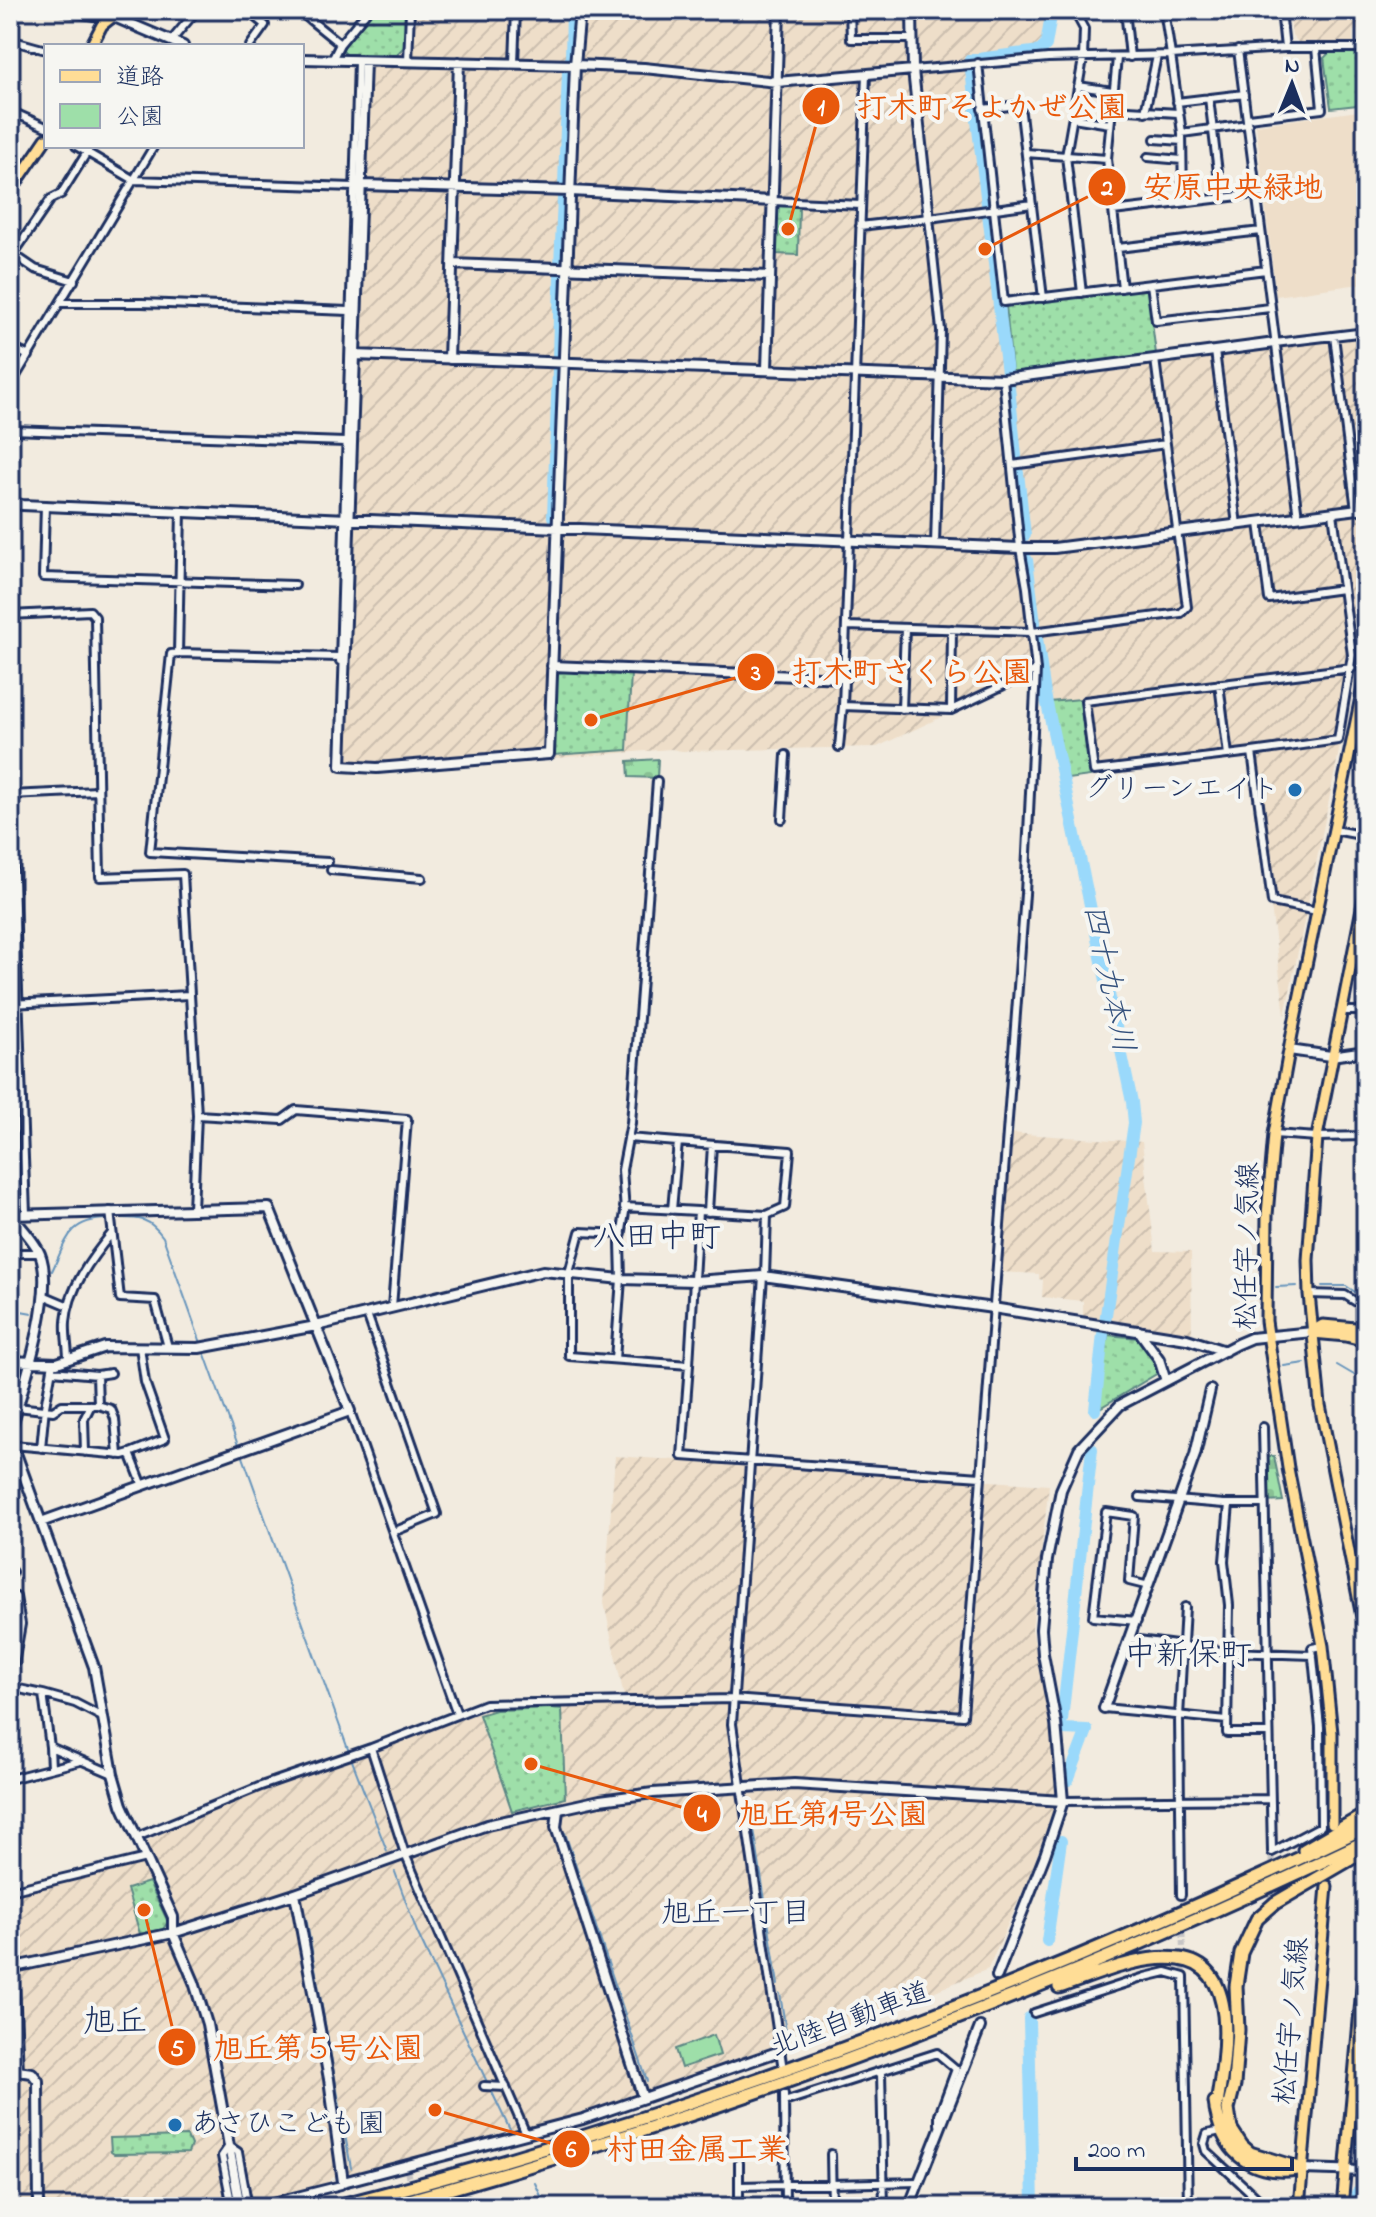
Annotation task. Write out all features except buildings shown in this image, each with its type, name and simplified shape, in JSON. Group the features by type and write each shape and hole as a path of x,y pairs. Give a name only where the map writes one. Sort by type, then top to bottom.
{"highway":[{"path":"1313,1332 1323,1326 1366,1330"},
{"path":"1313,1332 1366,1340"},
{"path":"1208,1902 1366,1814"},
{"name":"北陸自動車道","path":"333,2207 540,2150 792,2068 994,1993 1208,1902 1366,1827"},
{"name":"北陸自動車道","path":"384,2207 641,2131 929,2031 1195,1921 1366,1841"},
{"path":"1302,2169 1283,2171 1248,2163 1232,2150 1221,2131 1222,2110 1234,2085 1241,1953 1257,1919 1275,1903 1366,1850"},
{"path":"929,2031 1083,1979 1159,1959 1189,1961 1206,1971 1218,1986 1223,2007 1213,2084 1231,2129 1242,2146 1260,2157 1302,2169"}],"main road":[{"path":"92,44 102,25 121,10"},
{"path":"10,192 44,142"},
{"name":"松任宇ノ気線","path":"1332,1823 1332,1733 1323,1646 1288,1468 1268,1336 1267,1215 1274,1134 1289,1050 1366,673"},
{"path":"1366,888 1317,1137 1309,1219 1309,1294 1320,1405 1366,1637"},
{"name":"松任宇ノ気線","path":"1299,2207 1327,1886"},
{"path":"1342,2207 1366,1945"}],"street":[{"path":"10,19 16,10"},
{"path":"60,10 112,16 177,44"},
{"path":"171,42 197,10"},
{"path":"246,10 265,25 251,44"},
{"path":"298,10 340,44"},
{"path":"332,60 340,44 368,10"},
{"path":"408,62 410,10"},
{"path":"514,63 516,10"},
{"path":"357,186 355,355 341,766 377,768 549,754 575,65 580,10"},
{"path":"767,369 779,10"},
{"path":"850,10 851,39 912,39"},
{"path":"912,10 913,70 941,330 935,545"},
{"path":"1081,10 1078,18 1084,29 1083,59 1066,156 1082,293"},
{"path":"1125,10 1130,57"},
{"path":"1164,10 1182,133 1183,201"},
{"path":"1281,10 1285,48"},
{"path":"155,44 160,37"},
{"path":"10,40 44,49"},
{"path":"304,59 644,68 777,82 1048,58 1117,58 1285,48 1366,48"},
{"path":"1182,133 1322,109 1316,48"},
{"path":"1238,50 1298,517"},
{"path":"1145,112 1157,56"},
{"path":"1117,58 1107,159 1122,288"},
{"path":"328,862 150,852 171,654 340,659 348,520 345,442 349,311 362,61"},
{"path":"449,359 459,62"},
{"path":"978,63 1004,302 1266,270"},
{"path":"839,747 845,678 866,74"},
{"path":"1078,86 1113,91"},
{"path":"1177,102 1244,94"},
{"path":"1209,98 1221,197"},
{"path":"982,109 1020,105 1043,298"},
{"path":"1112,109 1178,113"},
{"path":"10,111 44,126"},
{"path":"1073,118 1110,124"},
{"path":"1155,139 1182,141"},
{"path":"10,520 11,381 153,148"},
{"path":"74,281 35,269 11,255 51,199 61,194 89,149 134,180 570,191 861,205"},
{"path":"1026,153 1107,159"},
{"path":"1148,157 1182,160"},
{"path":"1113,211 1256,194"},
{"path":"860,226 1032,204"},
{"path":"1118,248 1261,231"},
{"path":"452,264 770,276"},
{"path":"1151,284 1156,321 1270,308"},
{"path":"61,303 349,311"},
{"path":"355,355 1003,379 1366,332"},
{"path":"10,502 557,530 1020,548 1054,548 1259,523 1361,509 1334,336"},
{"path":"10,347 29,356"},
{"path":"1215,351 1237,525"},
{"path":"847,626 1032,632 1181,613 1187,607 1155,359"},
{"path":"137,1837 261,1786 485,1704 732,1699 963,1716 1025,894 1036,670 1003,379"},
{"path":"11,431 345,442"},
{"path":"1012,465 1166,444"},
{"path":"45,505 43,577 295,585"},
{"path":"178,653 181,511"},
{"path":"1333,513 1352,668 1338,740 1094,771 1085,701 1352,668"},
{"path":"1259,523 1269,599 1342,589"},
{"path":"10,615 90,611 95,617 100,877 183,874 197,1115 193,1209"},
{"path":"902,709 905,628"},
{"path":"951,710 952,629"},
{"path":"552,666 845,678"},
{"path":"843,706 951,710 1036,670"},
{"path":"1219,684 1228,755"},
{"path":"1252,752 1272,902 1317,911"},
{"path":"782,819 786,755"},
{"path":"615,1359 624,1207 622,1170 628,1138 657,781"},
{"path":"26,1214 11,794 98,791"},
{"path":"1334,830 1366,836"},
{"path":"331,870 422,878"},
{"path":"10,1004 189,995"},
{"path":"1341,1011 1366,1011"},
{"path":"1289,1050 1331,1056 1366,1051"},
{"path":"197,1115 282,1120 296,1110 407,1119 392,1307"},
{"path":"1274,1134 1366,1136"},
{"path":"624,1207 767,1215 785,1207 790,1151 628,1138"},
{"path":"672,1210 678,1142"},
{"path":"708,1212 712,1145"},
{"path":"10,1214 269,1208 350,1411 457,1714"},
{"path":"698,1211 682,1456 981,1477"},
{"path":"110,1212 120,1298 155,1300 168,1347"},
{"path":"10,1214 39,1253 45,1274 30,1363 11,1438 94,1667 113,1774 122,1805 173,1917 173,1933 207,2024 240,2207"},
{"path":"767,1215 732,1724 782,2063"},
{"path":"622,1234 580,1232 569,1273 569,1356 689,1365"},
{"path":"68,1359 66,1320 72,1296 93,1256 112,1233"},
{"path":"10,1253 39,1253"},
{"path":"53,1367 105,1347 203,1347 316,1326 543,1271 621,1279 695,1281 764,1276 1139,1331 1187,1339 1225,1351"},
{"path":"1309,1294 1345,1295 1366,1308"},
{"path":"43,1295 69,1306"},
{"path":"367,1314 437,1514 393,1532"},
{"path":"1139,1331 1159,1359 1166,1381"},
{"path":"997,1976 1063,1801 1056,1723 1041,1629 1047,1560 1061,1490 1079,1449 1120,1405 1251,1338 1313,1332"},
{"path":"11,1438 41,1448 118,1455 165,1439 145,1382 140,1347"},
{"path":"10,1361 97,1375 111,1373"},
{"path":"41,1448 53,1367"},
{"path":"85,1452 84,1419 94,1405 97,1375"},
{"path":"1210,1390 1202,1431 1180,1501 1104,1708 1227,1720"},
{"path":"17,1407 53,1411 62,1405 94,1405 111,1409 115,1419 118,1455"},
{"path":"41,1522 350,1411"},
{"path":"1263,1427 1272,1852 1321,1826 1320,1727 1312,1648 1323,1646"},
{"path":"130,1453 143,1486"},
{"path":"1140,1497 1264,1504"},
{"path":"1229,1504 1224,1561 1229,1605 1227,1733 1269,1733"},
{"path":"1137,1621 1093,1617 1106,1512 1134,1516 1129,1581 1150,1586"},
{"path":"10,1570 10,1579"},
{"path":"10,1596 16,1597 21,1624 14,1639 10,1687 75,1703 104,1718"},
{"path":"1181,1895 1179,1717 1185,1607"},
{"path":"1131,1639 1229,1652 1313,1655"},
{"path":"43,1694 51,1768"},
{"path":"50,1747 113,1774"},
{"path":"371,1748 405,1854 502,2086 526,2134"},
{"path":"10,1779 82,1760"},
{"path":"39,2207 38,2081 32,2073 14,2070 12,1968 173,1933 295,1894 487,1825 600,1800 794,1784 1063,1801 1270,1799"},
{"path":"558,1810 556,1827 643,2098"},
{"path":"10,1891 146,1858"},
{"path":"295,1894 329,2079 343,2182"},
{"path":"1034,2013 1145,1977 1166,1972 1184,1977 1188,2207"},
{"path":"909,2207 980,2027"},
{"path":"229,2146 238,2152 250,2207 343,2182 407,2169 506,2137 526,2134 780,2051"},
{"path":"785,2207 784,2098 881,2073 937,2053 956,2069 939,2115 939,2131"},
{"path":"881,2073 884,2207"},
{"path":"484,2086 502,2086"},
{"path":"1221,2131 1207,2134 1204,2144 1206,2151 1259,2200 1281,2207"},
{"path":"229,2146 222,2156 232,2207"},
{"path":"831,2154 832,2207"},
{"path":"739,2163 739,2207"},
{"path":"1302,2169 1366,2171"},
{"path":"739,2186 919,2182"},
{"path":"435,2207 468,2200 469,2207"}],"shaded area":[{"path":"371,10 1055,10 1044,52 979,61 1010,381 1366,336 1366,619 1285,1015 1249,761 1243,756 1067,779 1046,685 1030,679 1025,678 877,747 671,749 376,772 341,771 370,58 336,56"},
{"path":"1289,10 1366,10 1366,29 1353,31 1353,42 1298,42 1292,35"},
{"path":"1366,110 1366,283 1276,296 1256,125"},
{"path":"1009,1133 1142,1142 1155,1251 1191,1252 1192,1335 1083,1318 1083,1301 1042,1297 1043,1280 1039,1279 1039,1274 1000,1272"},
{"path":"615,1456 1049,1485 1032,1629 1059,1797 1028,1879 988,1969 795,2046 768,2049 655,2087 636,2097 531,2130 515,2129 358,2174 333,2177 328,2183 252,2207 10,2207 10,1895 150,1860 143,1845 146,1841 216,1807 493,1708 626,1706 604,1603"}],"green space":[{"path":"373,10 406,10 405,46 397,54 346,54 342,49"},
{"path":"1329,53 1361,53 1366,104 1331,108 1324,58"},
{"path":"778,205 799,206 798,255 776,254"},
{"path":"1148,291 1156,354 1012,372 1006,306"},
{"path":"556,669 631,673 627,750 553,755"},
{"path":"1080,699 1090,776 1068,779 1050,702"},
{"path":"658,759 657,778 629,777 628,761"},
{"path":"1108,1335 1138,1338 1154,1360 1158,1373 1098,1409"},
{"path":"1266,1456 1274,1456 1283,1501 1266,1502"},
{"path":"562,1709 565,1798 512,1811 479,1715 496,1710"},
{"path":"149,1882 168,1922 163,1929 140,1934 127,1889"},
{"path":"714,2035 720,2055 681,2068 675,2049"},
{"path":"187,2136 191,2145 188,2153 111,2152 110,2138"}],"waterway":[{"path":"571,58 572,10"},
{"name":"四十九本川","path":"970,60 1040,51 1046,45 1052,10"},
{"name":"四十九本川","path":"971,70 1007,373"},
{"path":"564,184 568,71"},
{"path":"560,266 563,197"},
{"path":"558,359 560,276"},
{"path":"553,517 558,368"},
{"name":"四十九本川","path":"1009,387 1016,456"},
{"name":"四十九本川","path":"1018,473 1025,535"},
{"name":"四十九本川","path":"1027,560 1035,623"},
{"name":"四十九本川","path":"1037,638 1045,694 1132,1102 1134,1123 1105,1322"},
{"path":"114,1218 142,1220 152,1225 163,1237 201,1343"},
{"path":"52,1271 76,1228 94,1220 107,1219"},
{"path":"1276,1287 1297,1286"},
{"path":"1322,1286 1346,1286 1366,1299"},
{"path":"10,1309 32,1313"},
{"name":"四十九本川","path":"1095,1410 1103,1334"},
{"path":"203,1349 239,1448"},
{"path":"1284,1366 1305,1363"},
{"path":"1337,1365 1366,1382"},
{"name":"四十九本川","path":"1062,1720 1092,1449"},
{"path":"242,1454 349,1752"},
{"name":"四十九本川","path":"1063,1729 1087,1730 1068,1780"},
{"path":"351,1758 387,1851"},
{"path":"751,1810 778,1985"},
{"path":"565,1833 647,2081"},
{"name":"四十九本川","path":"1047,1941 1061,1841"},
{"path":"395,1872 417,1932 487,2082"},
{"path":"306,1918 351,2168"},
{"path":"780,1994 788,2044"},
{"name":"四十九本川","path":"1029,2018 1033,2207"},
{"path":"490,2088 510,2130"},
{"path":"1362,2145 1366,2098"},
{"path":"535,2183 546,2207"},
{"path":"1356,2207 1357,2193"}],"tunnel":[{"path":"1271,1872 1272,1852"},
{"path":"1270,1918 1271,1884"},
{"path":"1182,1923 1184,1977"},
{"path":"407,2171 411,2187"}],"place":[{"name":"打木町そよかぜ公園","path":"788,229"},
{"name":"安原中央緑地","path":"985,249"},
{"name":"打木町さくら公園","path":"591,720"},
{"name":"グリーンエイト","path":"1295,790"},
{"name":"旭丘第1号公園","path":"531,1764"},
{"name":"旭丘第５号公園","path":"144,1910"},
{"name":"村田金属工業","path":"435,2110"},
{"name":"あさひこども園","path":"175,2125"}],"district":[{"name":"八田中町","path":"657,1238"},
{"name":"中新保町","path":"1188,1656"},
{"name":"旭丘一丁目","path":"736,1915"},
{"name":"旭丘","path":"115,2023"}]}
